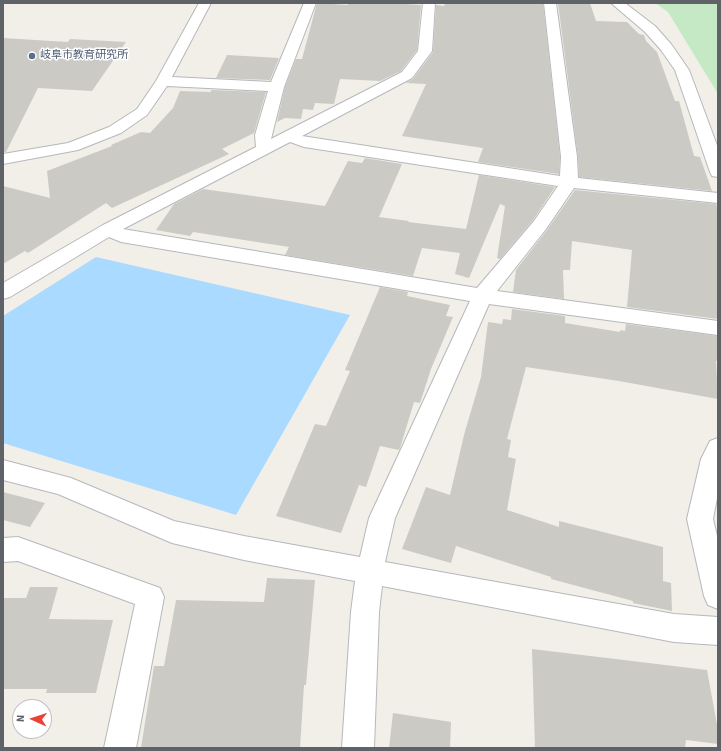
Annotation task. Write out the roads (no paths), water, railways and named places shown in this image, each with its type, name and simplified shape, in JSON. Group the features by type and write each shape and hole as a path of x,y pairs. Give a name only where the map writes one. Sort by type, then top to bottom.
{"street":[{"path":"3,159 72,147 114,130 142,112 163,81 205,3"},
{"path":"264,148 263,135 277,87 310,3"},
{"path":"3,292 109,229 407,74 425,51 430,3"},
{"path":"358,748 370,570 382,518 482,296 540,225 569,182 569,157 550,3"},
{"path":"618,3 650,29 682,70 718,172"},
{"path":"163,81 277,87"},
{"path":"288,136 304,142 569,182 718,198"},
{"path":"109,229 121,236 482,296 718,328"},
{"path":"718,448 713,458 700,519 718,596"},
{"path":"3,470 62,485 172,532 244,548 370,570 674,628 718,631"},
{"path":"3,550 18,549 150,597 120,748"}],"water":[{"path":"96,257 350,315 236,515 3,443 3,316"}],"place":[{"name":"岐阜市教育研究所","path":"32,56"}]}
